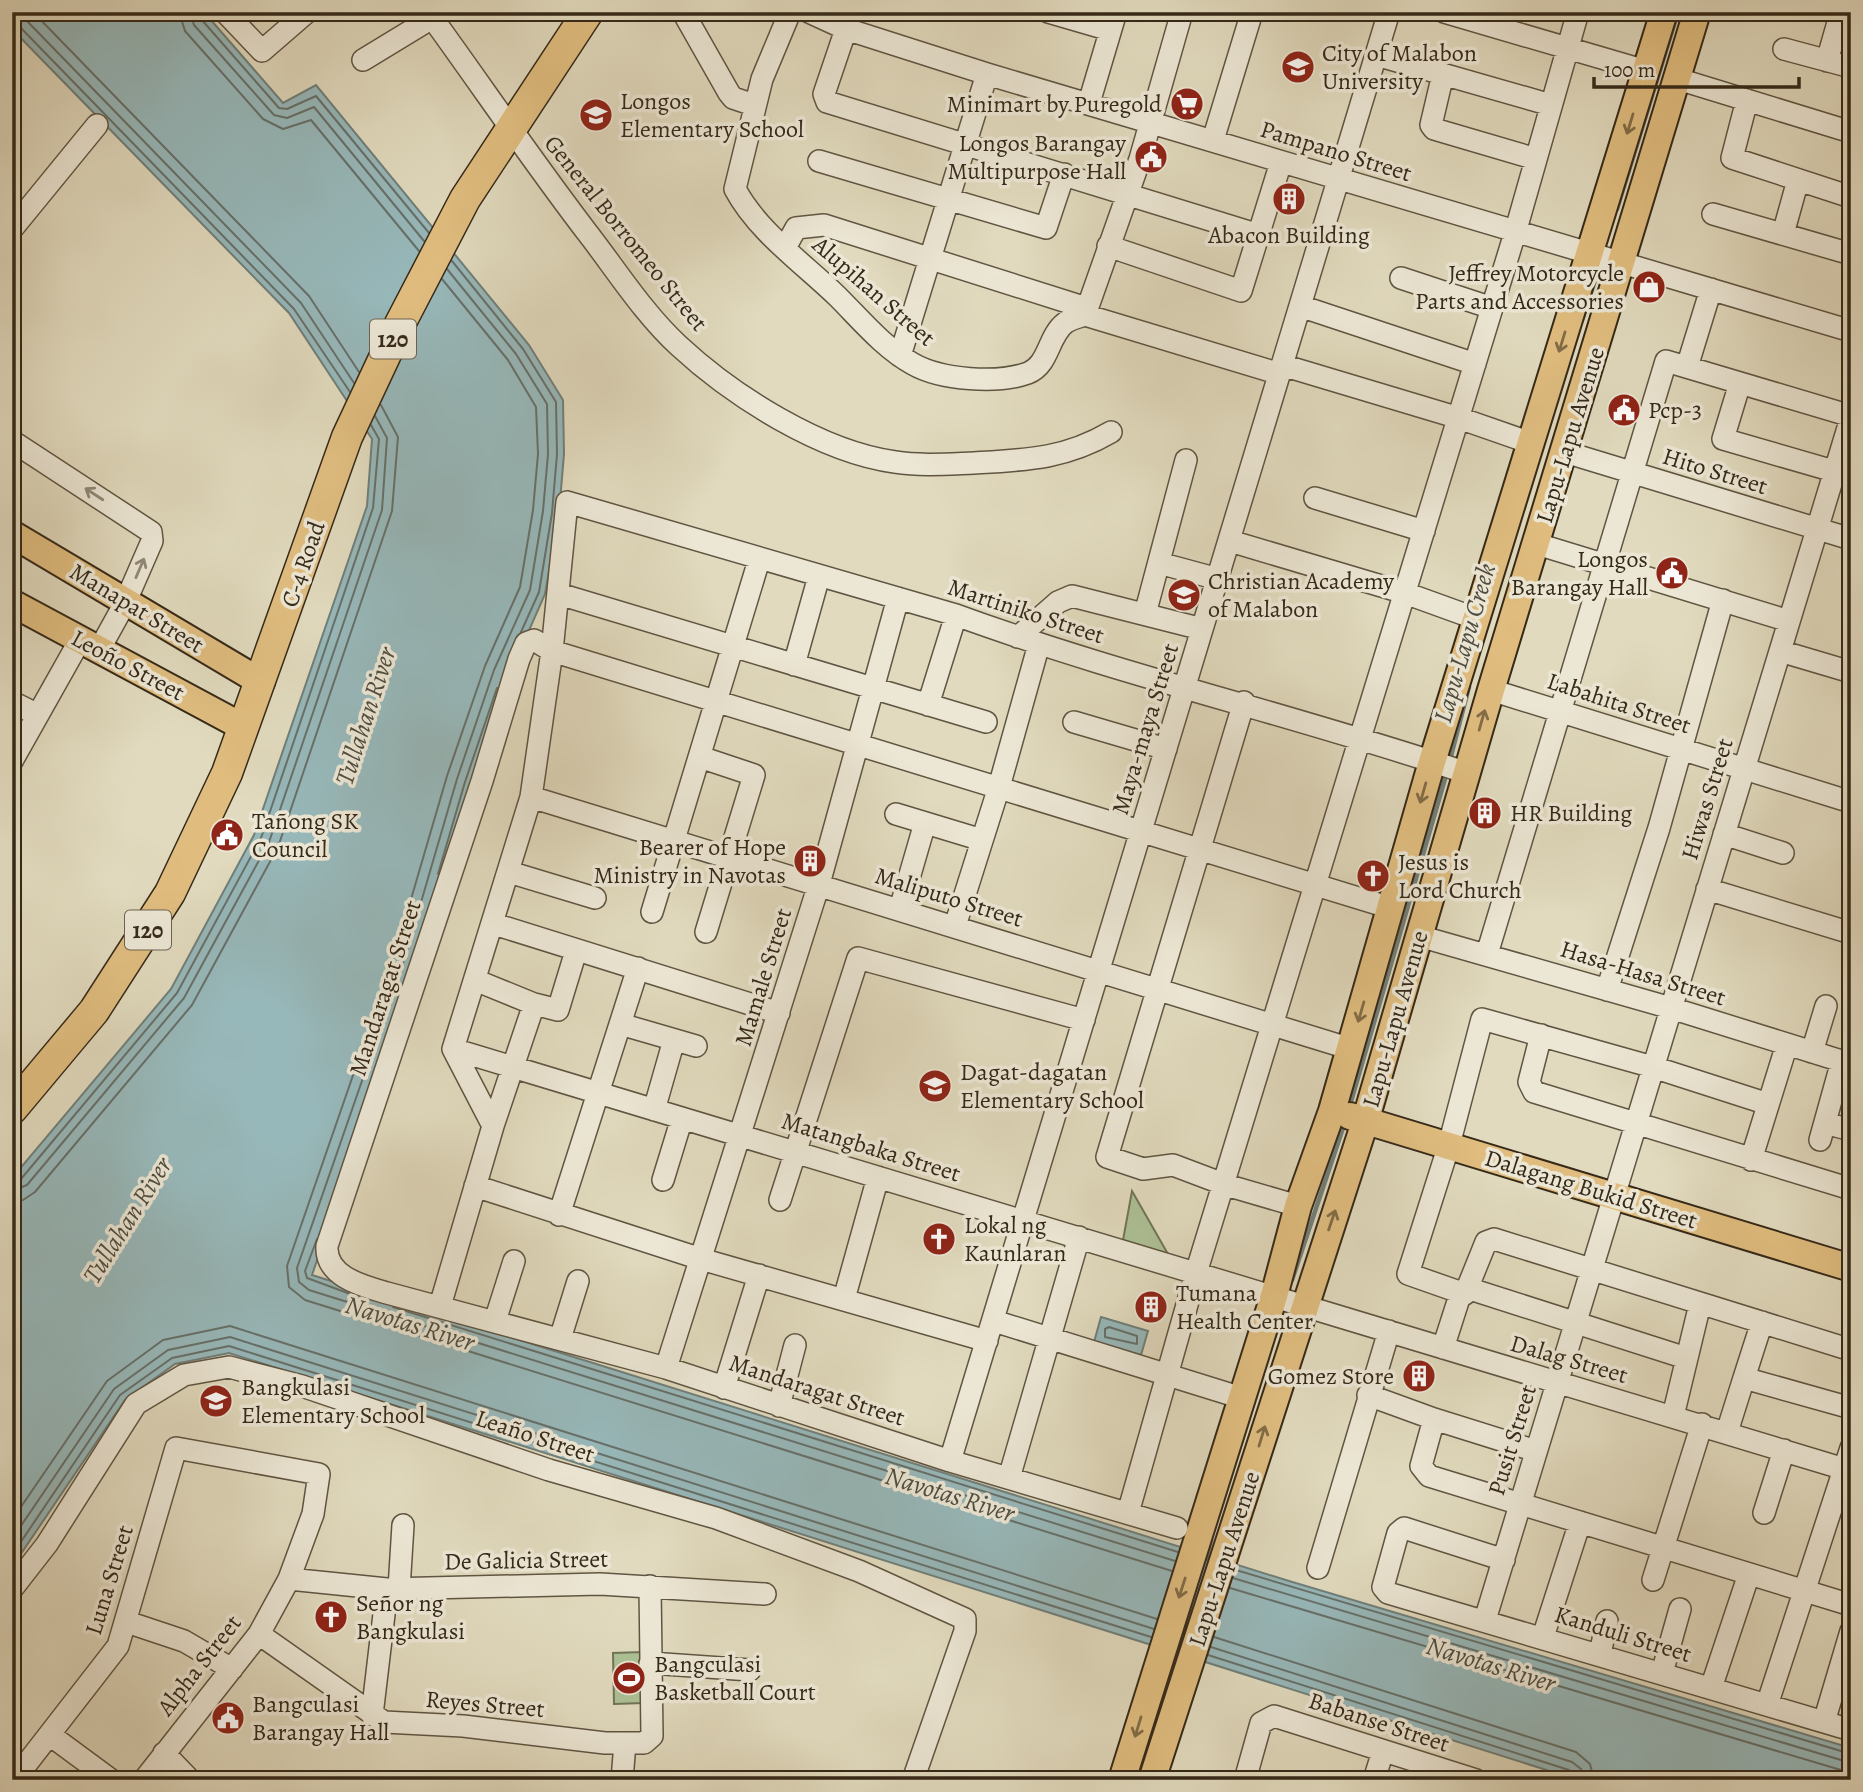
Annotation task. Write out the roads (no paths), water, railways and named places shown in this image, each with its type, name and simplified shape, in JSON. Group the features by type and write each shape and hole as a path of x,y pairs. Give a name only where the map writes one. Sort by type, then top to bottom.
{"highway":[{"name":"C-4 Road","path":"12,1109 94,1011 146,934 206,821 261,682 347,437 442,242 466,199 588,12"}],"main road":[{"name":"Lapu-Lapu Avenue","path":"1152,1780 1365,1122 1419,936 1477,619 1664,12"},
{"name":"Lapu-Lapu Avenue","path":"1122,1780 1157,1665 1190,1526 1242,1398 1274,1296 1297,1206 1332,1111 1391,908 1450,768 1491,690 1697,12"},
{"path":"1506,522 1539,538"},
{"name":"Manapat Street","path":"12,534 261,682"},
{"name":"Leoño Street","path":"12,603 243,727"},
{"name":"Dalagang Bukid Street","path":"1332,1111 1851,1268"}],"street":[{"path":"225,12 262,51 307,12"},
{"path":"683,12 729,93 733,98 754,104"},
{"name":"Alupihan Street","path":"790,12 754,104 735,189 743,204 785,248 900,356 934,373 976,380 1025,374 1038,369 1066,322 1085,313"},
{"name":"Pampano Street","path":"809,12 846,29 987,74 1213,139 1338,180 1515,233 1621,261 1851,331"},
{"path":"1048,12 1113,21 1089,103"},
{"path":"1085,313 1150,121 1182,12"},
{"path":"1213,139 1252,12"},
{"name":"Maya-maya Street","path":"950,1461 1389,12"},
{"path":"1444,12 1646,71"},
{"path":"1128,1513 1196,1273 1226,1185 1459,418 1578,12"},
{"path":"1828,61 1840,12"},
{"path":"363,60 430,14"},
{"name":"General Borromeo Street","path":"430,14 512,131 677,345 722,381 775,415 831,444 894,462 933,465 1025,460 1082,449 1111,432"},
{"path":"846,29 824,94 827,102 1259,235"},
{"path":"1784,49 1851,67"},
{"path":"1376,55 1550,105"},
{"path":"900,356 987,74"},
{"path":"1443,74 1431,125 1434,129 1536,159"},
{"path":"1678,79 1851,132"},
{"path":"1747,100 1732,158 1851,197"},
{"path":"12,229 97,125"},
{"path":"819,161 1046,228 1063,174"},
{"path":"1108,246 1241,291 1281,162"},
{"path":"1783,234 1798,180"},
{"path":"1713,214 1851,254"},
{"path":"785,248 796,228 816,225 1080,306 1085,313 1459,418 1531,443"},
{"path":"1401,278 1492,308"},
{"path":"1487,954 1633,473 1711,289"},
{"path":"1300,306 1475,365"},
{"path":"1677,364 1851,417"},
{"path":"1740,383 1723,439 1843,473"},
{"name":"Hiwas Street","path":"1614,1196 1817,528 1843,473 1851,417"},
{"path":"12,441 150,532 152,541 125,603 38,715 12,761"},
{"name":"Hito Street","path":"1565,452 1851,539"},
{"path":"1145,614 1186,460"},
{"path":"1315,498 1424,531"},
{"name":"Martiniko Street","path":"559,594 567,502 759,560 956,615 1028,640 1244,702 1450,768"},
{"path":"1539,538 1605,565 1789,621"},
{"path":"1230,541 1405,593 1477,619"},
{"path":"652,912 759,560"},
{"path":"1159,563 1218,579"},
{"path":"793,665 819,576"},
{"path":"493,1126 453,1049 494,924 531,797 559,594 986,722"},
{"path":"955,926 999,788 1028,640 1058,602 1072,596 1202,629"},
{"name":"Mamale Street","path":"666,1368 819,884 898,598"},
{"path":"1606,990 1659,828 1723,600"},
{"path":"928,705 956,615"},
{"name":"Mandaragat Street","path":"552,651 529,640 519,659 482,781 327,1246 328,1261 344,1277 387,1293 666,1368 950,1461 1128,1513 1190,1526"},
{"path":"552,651 1200,850 1317,883 1391,908"},
{"path":"1780,651 1851,672"},
{"name":"Labahita Street","path":"1491,690 1851,802"},
{"path":"12,702 38,715"},
{"path":"1244,702 1107,1157 1143,1169 1173,1165 1226,1185 1297,1206"},
{"path":"1074,722 1166,749"},
{"path":"700,757 754,773 706,932"},
{"name":"Maliputo Street","path":"531,797 1351,1049"},
{"path":"896,814 982,840"},
{"path":"900,909 925,823"},
{"path":"1724,834 1783,853"},
{"path":"509,872 595,898"},
{"path":"1707,889 1851,932"},
{"path":"494,924 779,1013"},
{"name":"Hasa-Hasa Street","path":"1419,936 1671,1008 1846,1063"},
{"path":"475,980 534,1004 558,1010 576,951"},
{"path":"780,1200 858,958 1084,1020"},
{"path":"559,1214 638,968"},
{"path":"440,1306 474,1186 534,1004"},
{"path":"1812,1052 1826,1006"},
{"path":"1686,1358 1411,1276 1408,1270 1449,1145 1481,1020 1485,1018 1653,1067 1768,1104"},
{"path":"620,1024 696,1046"},
{"path":"1541,1035 1529,1082 1534,1092 1851,1189"},
{"path":"654,1110 674,1040"},
{"path":"1751,1160 1787,1044"},
{"name":"Matangbaka Street","path":"453,1049 1274,1296"},
{"path":"1846,1063 1823,1131 1851,1130"},
{"path":"663,1180 682,1118"},
{"path":"844,1299 878,1177"},
{"path":"474,1186 701,1259 844,1299 990,1331 1050,1337 1242,1398"},
{"name":"Pusit Street","path":"1485,1620 1614,1196"},
{"path":"1009,1478 1079,1237"},
{"path":"1443,1348 1464,1290 1486,1242 1490,1239 1851,1350"},
{"path":"495,1321 514,1261"},
{"path":"724,1388 759,1275"},
{"path":"559,1339 578,1281"},
{"name":"Dalag Street","path":"1274,1296 1847,1470"},
{"path":"1673,1416 1700,1304"},
{"path":"1727,1432 1762,1322"},
{"path":"1318,1568 1389,1331"},
{"path":"779,1406 795,1345"},
{"name":"Leaño Street","path":"12,1589 47,1544 136,1404 184,1375 229,1367 302,1386 549,1470 716,1518 859,1571 965,1619 965,1631 913,1780"},
{"path":"1744,1378 1851,1408"},
{"path":"1368,1395 1536,1451"},
{"path":"1434,1419 1422,1461 1423,1472 1429,1476 1851,1605"},
{"path":"1653,1580 1702,1424"},
{"name":"Luna Street","path":"14,1780 110,1661 127,1622 177,1448 259,1464"},
{"path":"1767,1705 1847,1470 1851,1448"},
{"path":"1764,1513 1784,1450"},
{"name":"Alpha Street","path":"144,1780 259,1634 289,1579 313,1514 319,1474 259,1464"},
{"path":"1543,1637 1580,1522"},
{"path":"372,1715 402,1525"},
{"name":"Kanduli Street","path":"1504,1560 1404,1528 1398,1533 1382,1587 1388,1593 1851,1730"},
{"path":"1711,1688 1749,1574"},
{"name":"De Galicia Street","path":"289,1579 393,1589 600,1584 765,1594"},
{"path":"650,1586 650,1663 750,1670"},
{"path":"1662,1673 1680,1609"},
{"path":"1600,1654 1607,1621"},
{"path":"127,1622 184,1641 232,1669"},
{"path":"1824,1722 1851,1631"},
{"name":"Reyes Street","path":"259,1634 384,1722 463,1726 625,1743 649,1741 652,1736 650,1663"},
{"name":"Babanse Street","path":"1245,1780 1261,1723 1266,1718 1275,1716 1476,1780"},
{"path":"50,1735 111,1780"},
{"path":"622,1780 625,1743"},
{"path":"1374,1780 1383,1751"},
{"path":"164,1753 190,1780"}],"water":[{"path":"12,12 204,12 283,103 316,85 529,345 563,400 564,454 559,513 545,594 509,676 420,962 312,1275 1289,1581 1851,1748 1851,1780 1578,1780 229,1353 175,1364 125,1400 12,1567 12,1178 171,989 254,835 367,506 372,439 289,313 12,29"},
{"path":"1101,1317 1148,1331 1141,1355 1094,1342"}],"waterway":[{"name":"Lapu-Lapu Creek","path":"1617,209 1678,12"},
{"name":"Lapu-Lapu Creek","path":"1582,320 1596,277"},
{"name":"Lapu-Lapu Creek","path":"1450,760 1469,687"},
{"path":"1350,1105 1447,772"},
{"path":"1292,1280 1345,1122"},
{"path":"1206,1559 1211,1540"}],"place":[{"name":"City of Malabon University","path":"1298,67"},
{"name":"Minimart by Puregold","path":"1187,104"},
{"name":"Longos Elementary School","path":"596,115"},
{"name":"Longos Barangay Multipurpose Hall","path":"1151,157"},
{"name":"Abacon Building","path":"1289,199"},
{"name":"Jeffrey Motorcycle Parts and Accessories","path":"1649,287"},
{"name":"Pcp-3","path":"1624,410"},
{"name":"Longos Barangay Hall","path":"1672,573"},
{"name":"Christian Academy of Malabon","path":"1184,595"},
{"name":"HR Building","path":"1485,813"},
{"name":"Tañong SK Council","path":"227,835"},
{"name":"Bearer of Hope Ministry in Navotas","path":"810,861"},
{"name":"Jesus is Lord Church","path":"1373,876"},
{"name":"Dagat-dagatan Elementary School","path":"935,1086"},
{"name":"Lokal ng Kaunlaran","path":"939,1239"},
{"name":"Tumana Health Center","path":"1151,1307"},
{"name":"Gomez Store","path":"1419,1376"},
{"name":"Bangkulasi Elementary School","path":"216,1401"},
{"name":"Señor ng Bangkulasi","path":"331,1617"},
{"name":"Bangculasi Basketball Court","path":"629,1678"},
{"name":"Bangculasi Barangay Hall","path":"228,1718"}],"water label":[{"name":"Tullahan River","path":"365,716"},
{"name":"Tullahan River","path":"127,1220"},
{"name":"Navotas River","path":"410,1323"},
{"name":"Navotas River","path":"950,1494"},
{"name":"Navotas River","path":"1491,1664"}]}
